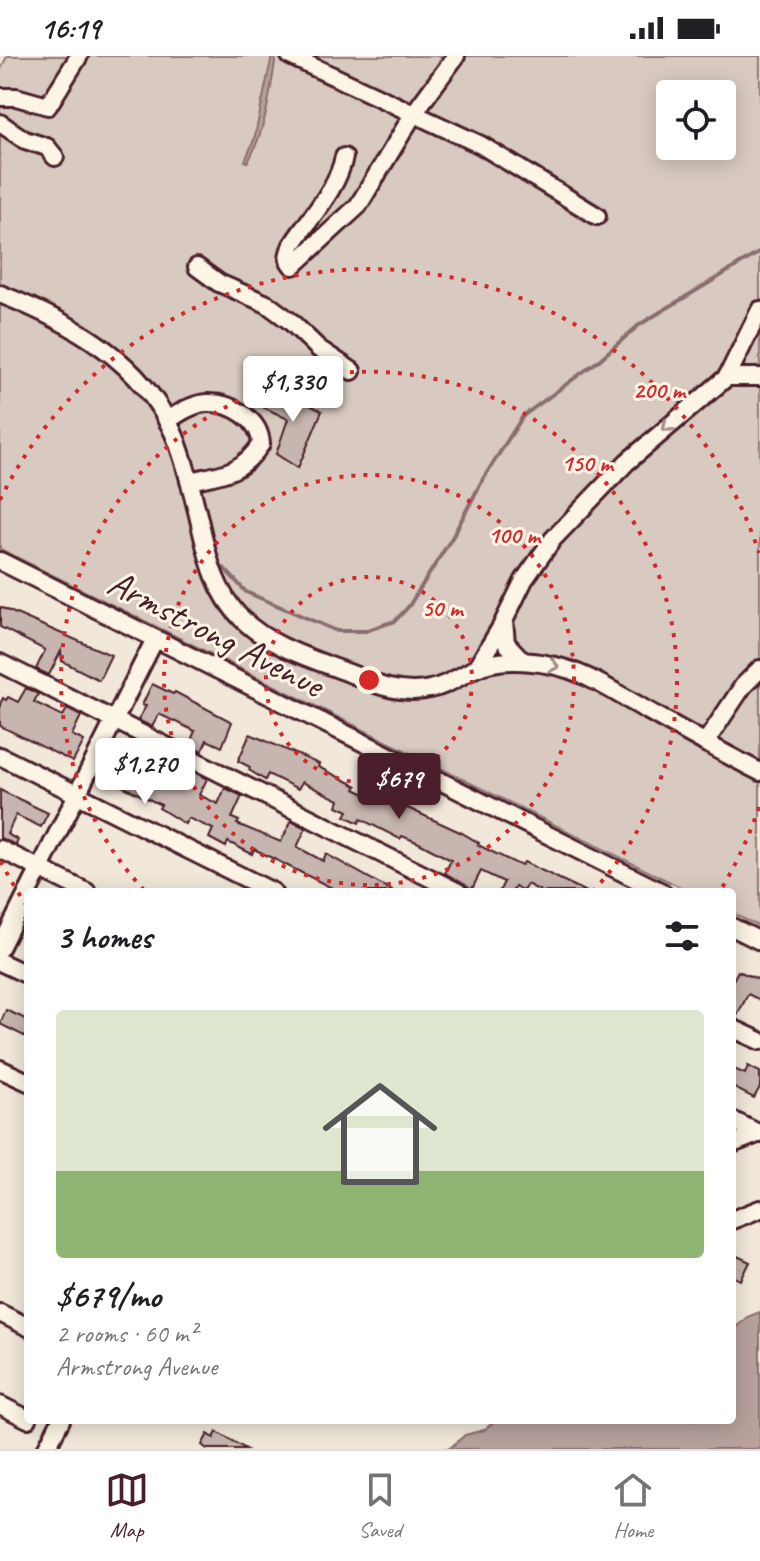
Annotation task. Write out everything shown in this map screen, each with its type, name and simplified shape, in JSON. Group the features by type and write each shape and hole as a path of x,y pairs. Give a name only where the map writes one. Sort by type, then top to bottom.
{"street":[{"path":"0,97 16,97 48,106 79,56"},
{"path":"290,56 513,163 597,216"},
{"path":"344,157 342,169 331,188 287,255 293,266 358,206 414,113 456,56"},
{"path":"0,123 25,140 47,147 55,157"},
{"path":"197,267 219,283 267,304 319,349 352,371"},
{"path":"0,294 50,314 91,338 143,385 174,433 209,567 223,595 242,619 267,638 387,688 409,691 432,689 458,679 477,667 522,660 554,665 593,680 760,772"},
{"path":"477,667 524,580 571,520 627,462 727,377 760,310"},
{"path":"727,377 760,377"},
{"path":"167,421 193,406 208,403 224,406 249,418 258,427 261,444 252,458 236,471 189,481"},
{"name":"Armstrong Avenue","path":"0,561 654,888"},
{"path":"505,620 503,630 506,643 522,660"},
{"path":"30,888 155,639"},
{"path":"0,663 450,888"},
{"path":"705,743 743,686 760,669"},
{"path":"0,756 265,888"},
{"path":"0,849 79,888"},
{"path":"0,948 24,900"},
{"path":"736,929 760,941"},
{"path":"0,962 24,973"},
{"path":"736,1030 760,1041"},
{"path":"0,1069 24,1080"},
{"path":"736,1122 760,1134"},
{"path":"736,1143 760,1134"},
{"path":"736,1218 760,1209"},
{"path":"0,1313 24,1325"},
{"path":"0,1405 24,1417"},
{"path":"46,1449 58,1426"}],"shaded area":[{"path":"7,56 760,56 760,927 736,915 736,888 682,888 0,549 0,71"},
{"path":"272,56 276,56 266,110 248,162 245,161 254,140"},
{"path":"760,1312 760,1449 436,1449 450,1448 465,1435 484,1430 491,1424 736,1424 736,1327 747,1317"}],"building":[{"path":"270,385 322,411 298,468 276,454 288,419 261,406"},
{"path":"0,607 111,655 99,680 62,661 61,651 49,675 36,669 45,650 0,627"},
{"path":"152,684 173,694 175,692 232,722 222,747 207,740 202,751 189,745 195,731 159,714 152,727 138,720"},
{"path":"26,688 38,694 34,702 63,716 67,709 81,716 72,735 84,741 73,762 0,726 3,698 18,702"},
{"path":"250,734 319,764 318,767 385,804 386,801 399,804 462,833 478,845 517,864 524,862 579,888 534,888 527,884 525,888 501,888 504,882 481,871 470,888 445,873 451,860 419,843 402,836 400,839 361,819 359,823 345,816 348,811 337,806 339,800 302,782 298,789 268,774 265,780 238,761"},
{"path":"134,750 148,756 145,761 188,783 194,772 207,779 199,795 218,804 225,788 242,796 232,818 239,821 237,824 281,842 291,821 306,828 297,847 323,861 326,854 387,888 332,888 254,849 252,854 228,842 226,847 209,838 213,829 188,818 185,824 159,808 161,805 116,783 103,781 116,756 128,762"},
{"path":"0,790 48,813 41,827 16,815 7,834 18,840 16,845 0,838"},
{"path":"738,971 760,980 760,1000 748,994 736,1018"},
{"path":"6,1010 24,1018 24,1036 0,1024"},
{"path":"748,1066 760,1072 760,1087 754,1098 736,1089 736,1070 745,1074"},
{"path":"736,1255 750,1262 741,1280 736,1278"},
{"path":"217,1432 246,1449 207,1449 202,1445 208,1434 214,1438"}],"waterway":[{"path":"224,568 246,592 337,631 365,631 395,621 409,606 453,536 483,479 523,416 598,361 639,325 760,252"}]}
